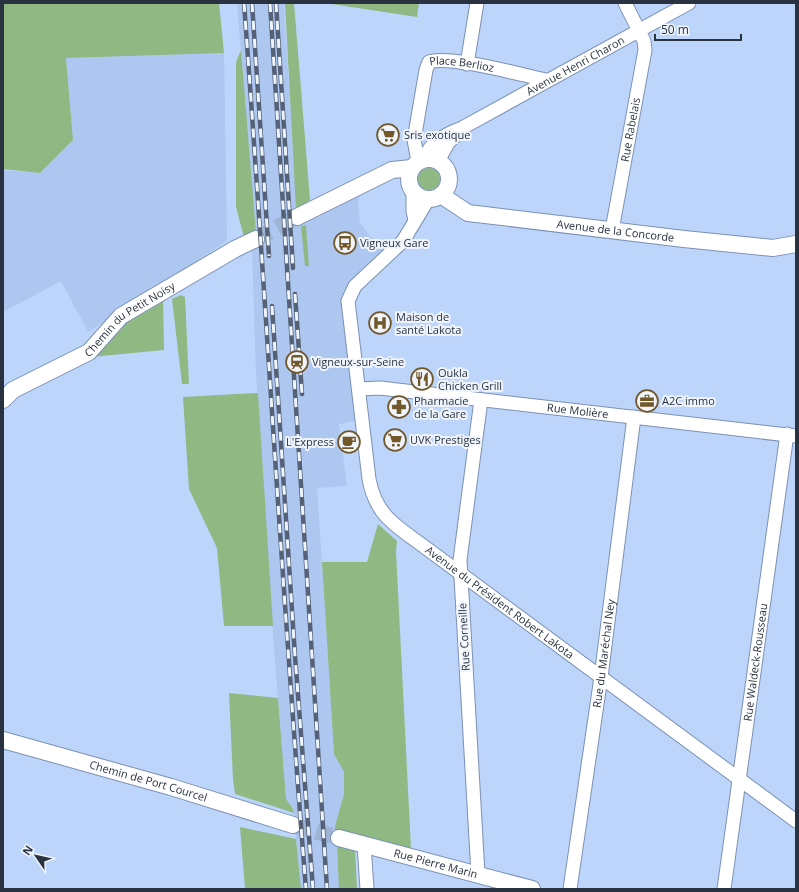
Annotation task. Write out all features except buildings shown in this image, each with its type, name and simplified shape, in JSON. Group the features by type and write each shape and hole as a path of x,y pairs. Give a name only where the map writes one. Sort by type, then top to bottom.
{"street":[{"path":"467,64 477,3"},
{"name":"Rue Rabelais","path":"612,230 644,50 644,41 625,3"},
{"name":"Avenue Henri Charon","path":"423,162 448,143 462,128 546,80 689,3"},
{"name":"Place Berlioz","path":"423,162 414,140 426,70 429,62 438,60 467,64 546,80"},
{"path":"415,220 413,211 414,191 409,180 423,162"},
{"path":"297,217 392,170 423,162 443,164 448,174 447,186 415,220"},
{"path":"414,191 423,198 435,197"},
{"name":"Avenue de la Concorde","path":"435,197 468,212 773,248 796,244"},
{"name":"Avenue du Président Robert Lakota","path":"415,220 403,241 355,286 349,297 348,306 370,479 375,502 391,522 796,821"},
{"name":"Chemin du Petit Noisy","path":"3,400 13,390 89,352 122,316 235,249 256,239"},
{"name":"Rue Molière","path":"359,389 380,388 791,435"},
{"name":"Rue Corneille","path":"478,874 460,560 481,400"},
{"name":"Rue du Maréchal Ney","path":"570,889 601,677 634,417"},
{"name":"Rue Waldeck-Rousseau","path":"724,889 791,435"},
{"name":"Chemin de Port Courcel","path":"3,740 171,787 293,825"},
{"name":"Rue Pierre Marin","path":"339,838 532,889"},
{"path":"364,844 366,889"}],"shaded area":[{"path":"237,3 284,3 297,222 360,194 358,205 360,222 365,230 376,242 399,254 357,293 343,310 356,421 339,424 347,486 317,488 334,754 344,772 344,794 335,826 337,844 357,889 301,889 293,809 286,800 274,648 256,374 252,249 257,245"},
{"path":"224,53 227,241 88,332 61,281 3,312 3,170 40,173 73,140 66,58"}],"green space":[{"path":"3,3 219,3 224,53 66,58 73,140 40,173 3,169"},
{"path":"285,3 294,3 310,200 296,210"},
{"path":"325,3 419,3 417,17"},
{"path":"241,50 256,232 244,237 236,207 236,62"},
{"path":"429,168 437,171 440,179 437,187 429,190 421,187 418,179 421,171"},
{"path":"306,225 309,266 305,266 301,226"},
{"path":"181,295 185,297 189,384 182,384 172,299"},
{"path":"163,300 164,350 91,357 124,322"},
{"path":"258,393 273,626 224,626 217,548 189,489 183,397"},
{"path":"378,524 397,541 396,552 411,849 335,832 335,826 344,794 344,772 334,754 322,562 367,562"},
{"path":"229,693 278,698 286,799 294,813 235,794"},
{"path":"240,827 296,839 301,889 245,889"},
{"path":"337,844 355,849 357,889 339,889"}],"tunnel":[{"path":"256,239 297,217"},
{"path":"293,825 339,838"}],"railway":[{"path":"244,3 289,668 306,889"},
{"path":"252,3 269,256"},
{"path":"270,3 327,889"},
{"path":"276,3 293,268"},
{"path":"295,294 302,394"},
{"path":"272,306 295,656 313,889"}],"place":[{"name":"Sris exotique","path":"388,135"},
{"name":"Vigneux Gare","path":"345,243"},
{"name":"Maison de santé Lakota","path":"380,323"},
{"name":"Vigneux-sur-Seine","path":"297,362"},
{"name":"Oukla Chicken Grill","path":"422,379"},
{"name":"A2C immo","path":"647,401"},
{"name":"Pharmacie de la Gare","path":"399,407"},
{"name":"UVK Prestiges","path":"395,440"},
{"name":"L'Express","path":"349,442"}]}
